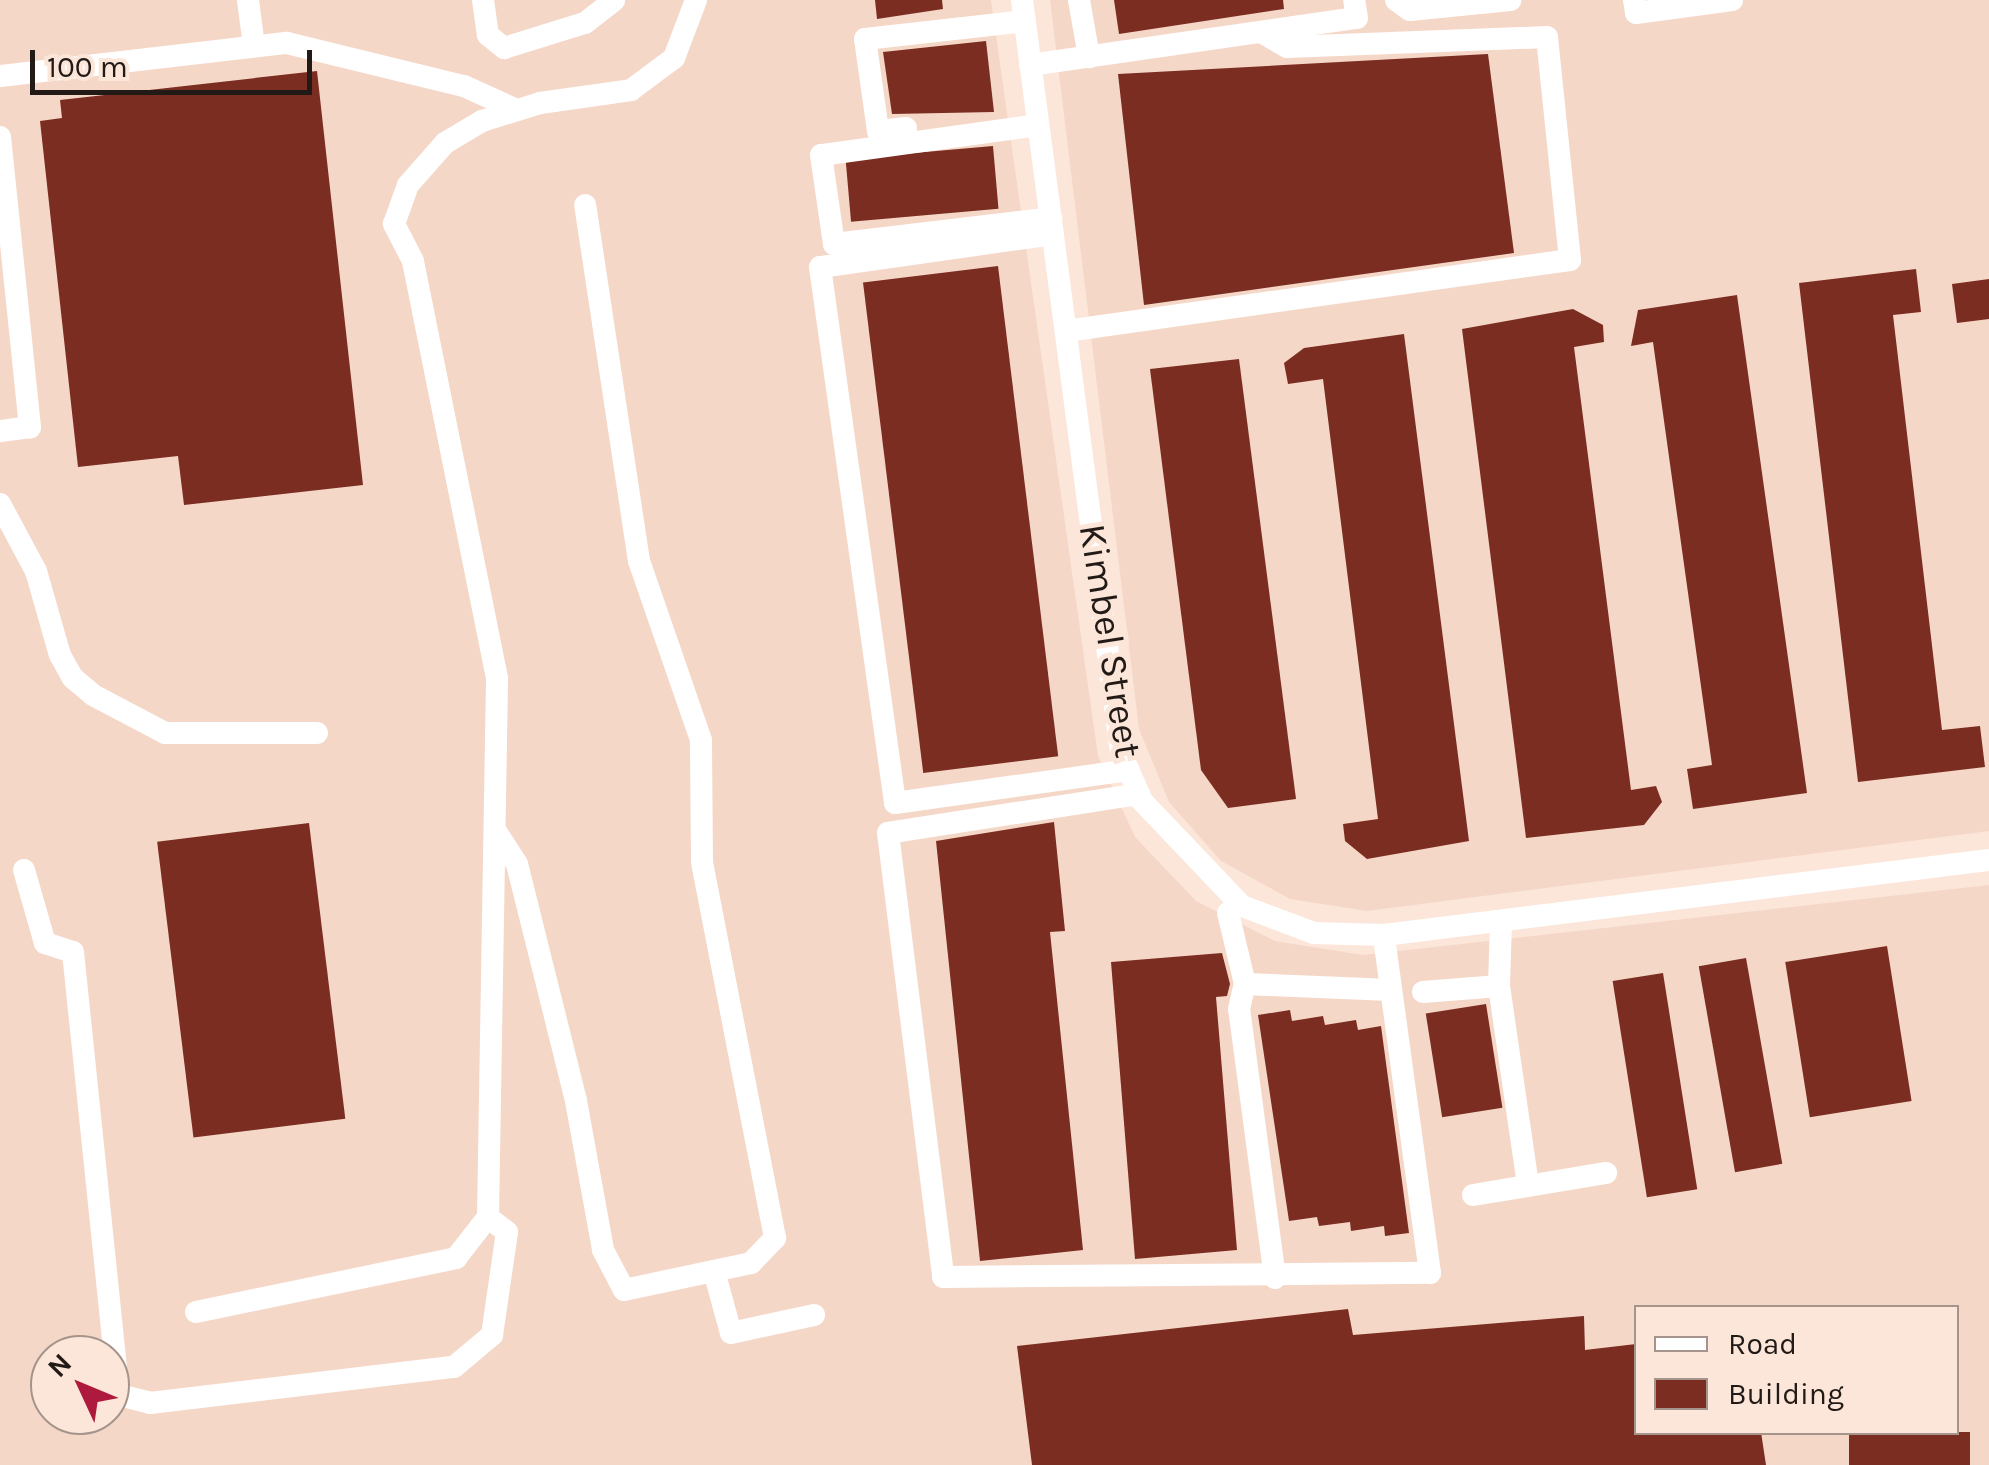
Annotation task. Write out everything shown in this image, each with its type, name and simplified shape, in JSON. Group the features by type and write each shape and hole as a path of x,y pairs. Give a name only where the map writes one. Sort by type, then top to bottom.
{"street":[{"path":"248,0 254,46"},
{"path":"482,0 488,34 504,48 584,23 614,0"},
{"path":"196,1312 456,1258 488,1217 497,678 413,261 394,224 408,185 445,143 517,110 631,90 674,58 696,0"},
{"path":"1080,0 1089,57"},
{"path":"1030,65 1356,18 1354,0"},
{"path":"1396,0 1410,10 1511,0"},
{"path":"1634,0 1636,13 1732,0"},
{"path":"1023,10 865,39 878,132 1037,119"},
{"name":"Kimbel Street","path":"1023,10 1128,770 1138,794 1203,871 1246,909 1314,933 1384,935 1989,860"},
{"path":"1066,331 1570,260 1547,36 1287,47 1261,32"},
{"path":"0,76 287,42 464,86 517,110"},
{"path":"1037,119 821,154 834,244 1052,226"},
{"path":"0,137 12,359 30,427 0,431"},
{"path":"495,830 521,882 576,1101 603,1250 624,1290 751,1263 775,1238 702,861 701,740 639,561 585,205"},
{"path":"1052,226 820,267 889,764 895,803 1128,770"},
{"path":"0,504 36,571 60,655 73,678 93,695 165,734 317,732"},
{"path":"1138,794 888,833 943,1277 1275,1278 1430,1273 1384,935"},
{"path":"24,870 45,943 72,952 119,1396 150,1403 454,1367 492,1335 507,1232 488,1217"},
{"path":"1228,913 1245,984 1239,1010 1275,1278"},
{"path":"1501,922 1499,986 1528,1186"},
{"path":"1245,984 1391,990"},
{"path":"1424,992 1499,986"},
{"path":"1473,1195 1606,1173"},
{"path":"714,1271 731,1333 814,1315"}],"shaded area":[{"path":"0,0 991,0 1098,756 1135,837 1196,901 1275,941 1363,955 1989,885 1989,1465 0,1465"},
{"path":"1050,0 1989,0 1989,831 1367,911 1290,899 1221,861 1169,802 1139,729"}],"building":[{"path":"875,0 942,0 943,9 877,19"},
{"path":"1114,0 1283,0 1284,9 1119,34"},
{"path":"986,41 994,112 892,114 883,52"},
{"path":"1488,54 1514,253 1144,305 1118,74"},
{"path":"317,71 363,485 184,505 178,456 78,467 40,121 62,118 60,100"},
{"path":"993,146 998,209 851,222 846,159"},
{"path":"998,266 1058,756 923,773 863,283"},
{"path":"1916,269 1921,312 1893,315 1942,730 1980,726 1985,767 1858,782 1799,283"},
{"path":"1989,279 1989,319 1957,323 1952,284"},
{"path":"1737,295 1807,793 1693,809 1687,769 1712,765 1653,342 1631,346 1638,310"},
{"path":"1573,309 1603,325 1604,342 1574,347 1631,790 1656,786 1662,802 1644,825 1526,838 1462,329"},
{"path":"1404,334 1469,841 1367,859 1345,841 1343,824 1378,819 1323,379 1288,384 1284,363 1304,348"},
{"path":"1239,359 1296,799 1228,808 1201,770 1150,369"},
{"path":"1054,822 1065,931 1050,932 1083,1250 980,1261 936,841"},
{"path":"309,823 345,1119 193,1137 157,842"},
{"path":"1887,946 1912,1101 1810,1117 1785,962"},
{"path":"1222,953 1230,984 1227,996 1216,997 1237,1250 1135,1259 1111,962"},
{"path":"1746,958 1782,1164 1735,1172 1699,966"},
{"path":"1663,973 1697,1189 1647,1197 1613,981"},
{"path":"1486,1004 1502,1108 1442,1117 1426,1014"},
{"path":"1290,1010 1292,1021 1323,1016 1325,1025 1356,1020 1358,1030 1381,1026 1409,1233 1385,1236 1384,1226 1351,1231 1350,1222 1319,1226 1317,1217 1289,1221 1258,1015"},
{"path":"1348,1309 1353,1335 1584,1316 1585,1350 1634,1344 1634,1435 1761,1435 1766,1465 1032,1465 1017,1346"},
{"path":"1970,1432 1970,1465 1849,1465 1849,1435"}]}
